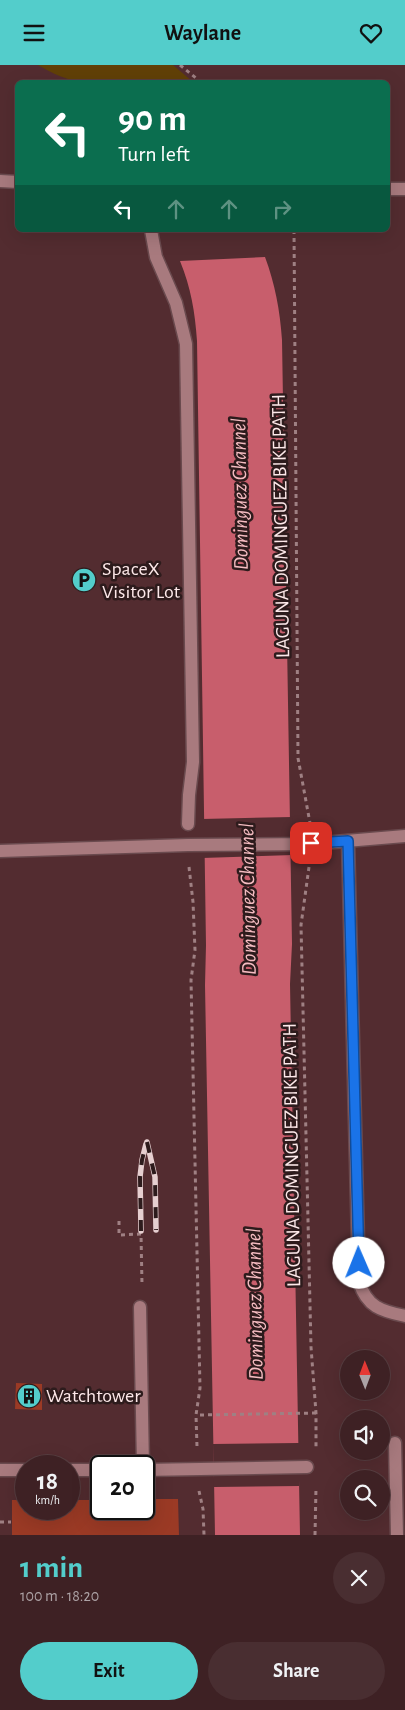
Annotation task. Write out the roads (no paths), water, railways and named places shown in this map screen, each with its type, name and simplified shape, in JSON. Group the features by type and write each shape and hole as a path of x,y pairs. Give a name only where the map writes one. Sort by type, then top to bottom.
{"street":[{"path":"0,181 15,182"},
{"path":"390,189 405,189"},
{"path":"151,232 156,257 176,303 186,344 194,762 189,795 188,824"},
{"path":"0,851 193,845 302,844 405,836"},
{"path":"348,841 359,1282 363,1294 370,1303 383,1311 405,1316"},
{"path":"140,1307 143,1455"},
{"path":"395,1443 397,1535"},
{"path":"155,1470 307,1467"},
{"path":"0,1470 15,1470"}],"water":[{"name":"Dominguez Channel","path":"265,257 272,277 282,340 292,944 290,984 300,1535 215,1535 205,985 197,341 192,300 180,261"}],"railway":[{"path":"147,1142 155,1177 156,1230"},
{"path":"141,1231 140,1177 146,1144"}],"place":[{"name":"SpaceX Visitor Lot","path":"84,580"},
{"name":"Watchtower","path":"29,1396"}]}
